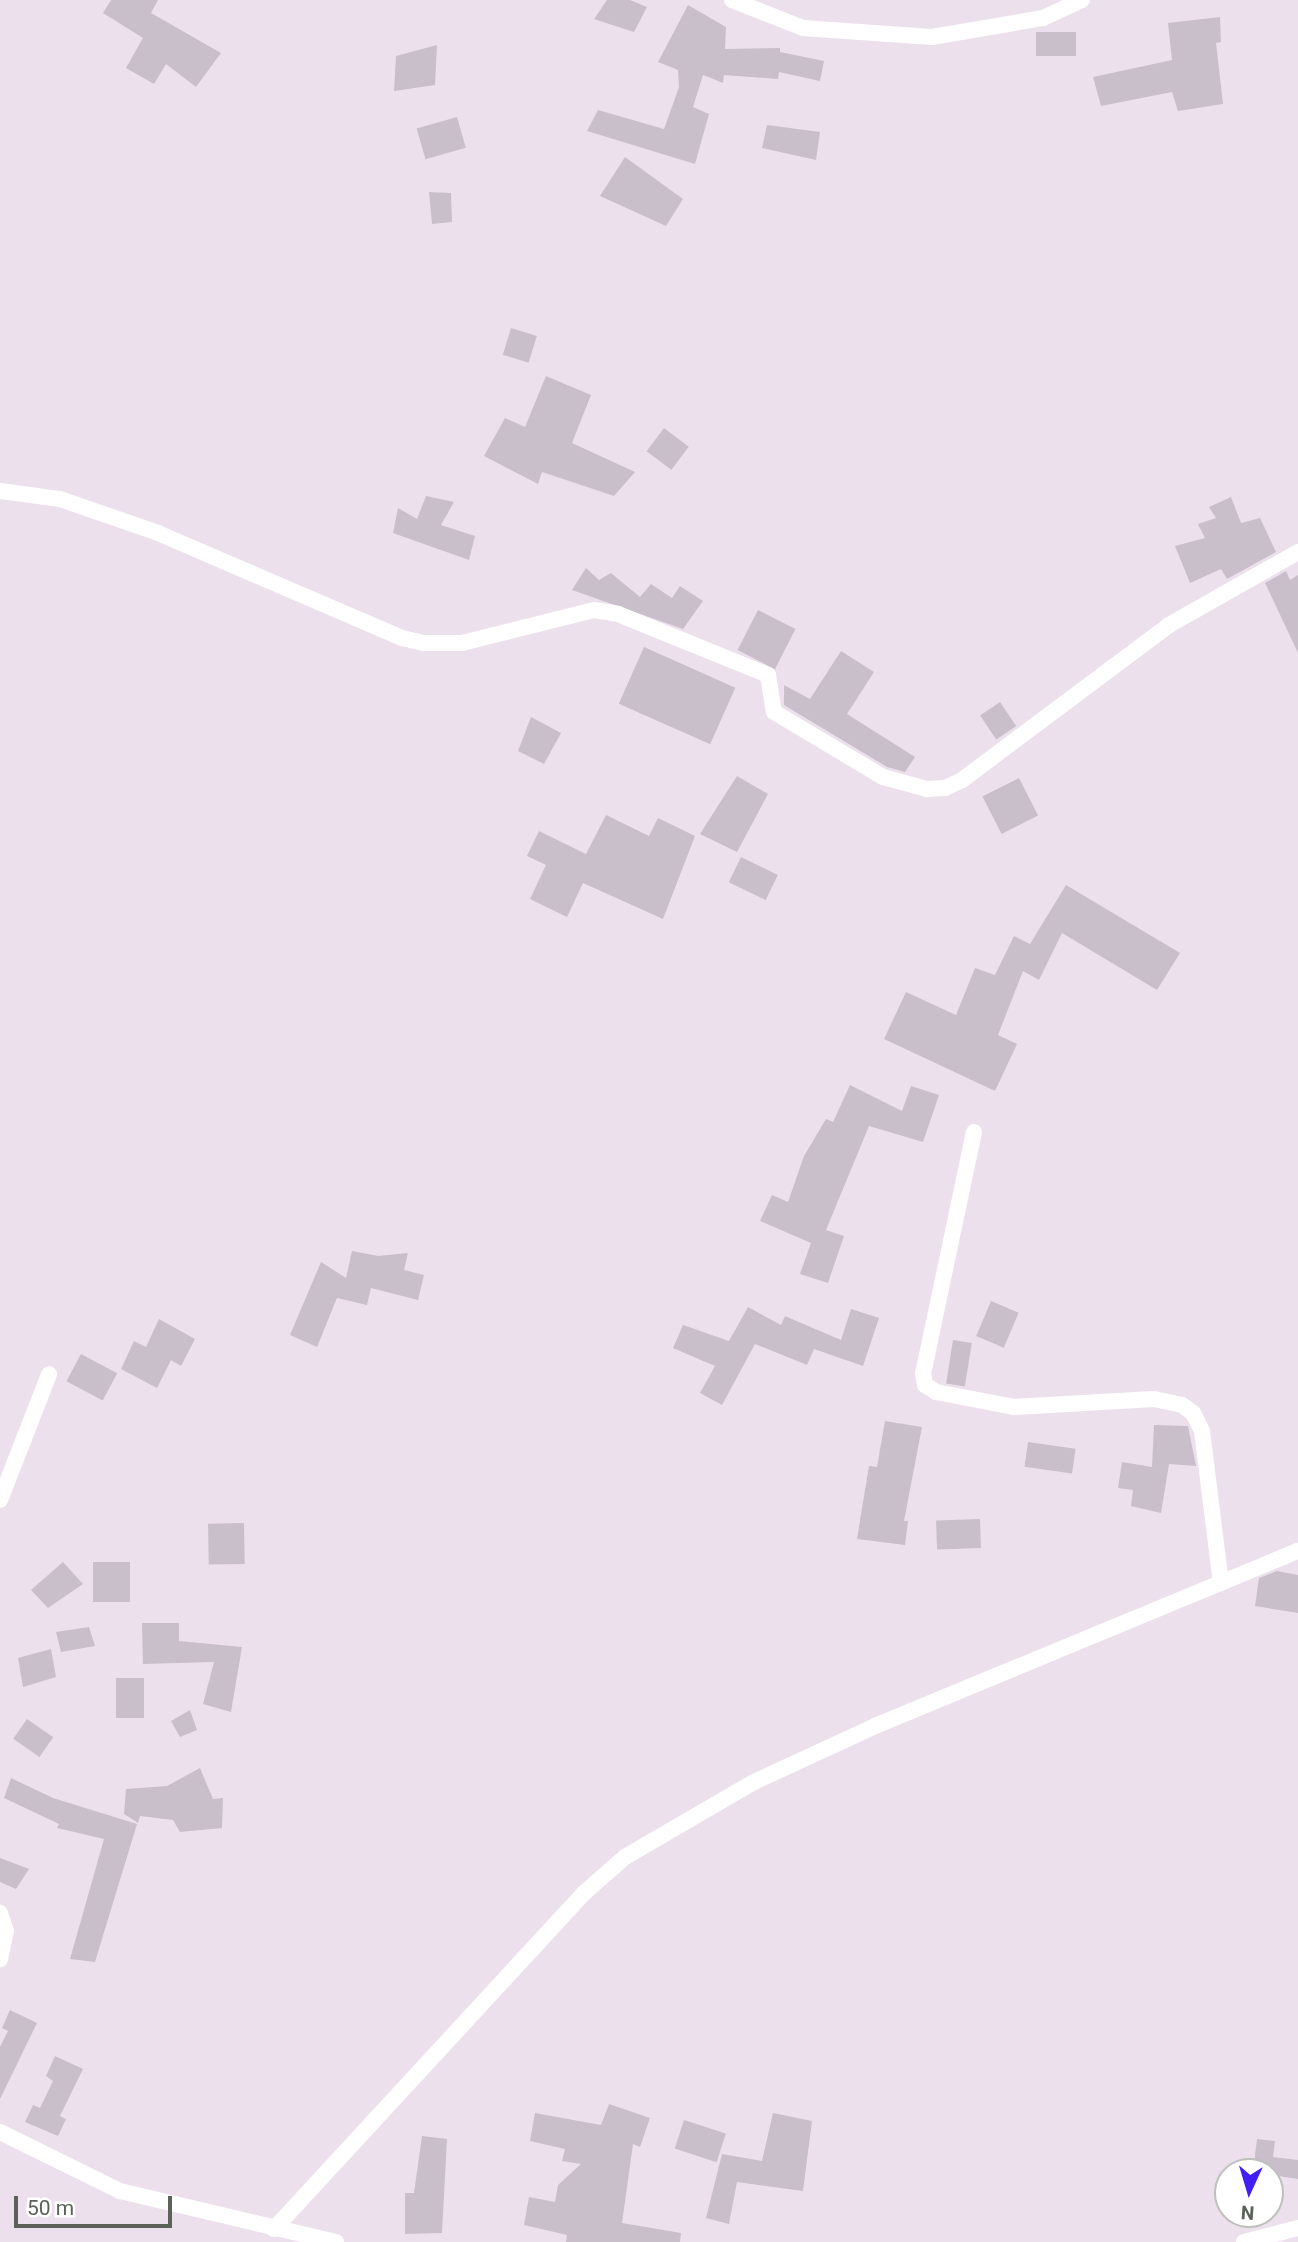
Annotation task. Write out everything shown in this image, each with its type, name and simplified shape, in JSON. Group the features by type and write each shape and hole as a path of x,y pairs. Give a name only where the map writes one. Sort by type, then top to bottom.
{"street":[{"path":"732,0 803,28 932,37 1043,18 1082,0"},
{"path":"0,491 60,499 158,533 402,638 424,643 462,643 594,610 618,614 768,675 774,712 883,777 927,789 945,788 962,780 1169,625 1298,552"},
{"path":"974,1132 923,1373 925,1385 936,1392 1014,1407 1154,1399 1182,1405 1193,1413 1202,1431 1221,1583"},
{"path":"0,1500 49,1374"},
{"path":"274,2229 584,1893 625,1857 754,1782 875,1726 1298,1551"},
{"path":"0,1913 6,1931 0,1959"},
{"path":"0,2132 120,2191 336,2242"},
{"path":"1244,2242 1298,2228"}],"building":[{"path":"111,0 158,0 151,13 221,53 196,87 166,64 154,84 126,68 143,38 103,13"},
{"path":"607,0 630,0 647,7 634,32 594,19"},
{"path":"688,5 726,27 725,49 780,48 780,52 824,61 820,81 779,72 778,79 724,75 723,83 703,75 693,107 709,114 695,164 587,131 598,110 664,129 679,87 678,70 658,62"},
{"path":"1220,17 1221,42 1216,43 1223,104 1178,111 1172,92 1101,106 1093,77 1172,60 1168,23"},
{"path":"1036,32 1076,32 1076,56 1036,56"},
{"path":"437,45 435,85 394,91 396,56"},
{"path":"457,117 466,148 425,159 417,129"},
{"path":"767,125 820,132 816,160 762,148"},
{"path":"625,157 683,199 666,226 600,196"},
{"path":"429,192 451,193 452,222 432,224"},
{"path":"511,328 537,336 529,363 503,355"},
{"path":"546,376 591,395 572,443 635,472 614,496 542,472 538,484 484,456 505,418 525,427"},
{"path":"664,428 689,447 671,470 647,451"},
{"path":"426,496 454,502 441,525 475,536 469,560 393,533 398,508 417,519"},
{"path":"1231,497 1241,523 1260,518 1276,552 1227,579 1221,569 1190,583 1175,546 1205,538 1198,524 1216,518 1209,507"},
{"path":"586,568 599,580 611,573 640,597 651,584 672,598 680,586 703,601 683,629 572,590"},
{"path":"1286,571 1290,580 1298,575 1298,653 1265,583"},
{"path":"758,610 795,629 775,669 738,650"},
{"path":"644,647 735,688 710,744 619,704"},
{"path":"841,651 874,672 847,714 915,757 905,772 887,767 784,705 784,685 810,699"},
{"path":"1000,702 1016,726 996,739 980,715"},
{"path":"531,717 561,733 544,764 518,751"},
{"path":"737,776 768,794 737,852 700,834"},
{"path":"1019,778 1038,815 1002,834 982,797"},
{"path":"606,815 649,836 658,818 695,836 663,919 583,883 567,917 530,899 546,865 527,856 539,831 586,854"},
{"path":"741,857 778,875 766,900 729,882"},
{"path":"1066,885 1180,953 1157,990 1062,933 1039,980 1023,971 998,1035 1017,1044 995,1091 884,1039 906,992 956,1015 975,968 995,975 1014,936 1030,944"},
{"path":"850,1085 902,1111 911,1086 939,1095 923,1142 869,1126 826,1230 844,1236 828,1283 800,1274 811,1243 760,1221 772,1195 788,1202 804,1156 826,1119 833,1122"},
{"path":"352,1251 378,1256 408,1253 404,1270 424,1275 418,1300 371,1288 367,1305 337,1298 317,1347 290,1335 321,1262 346,1278"},
{"path":"991,1301 1019,1313 1004,1348 976,1336"},
{"path":"748,1307 781,1325 785,1316 841,1340 851,1309 879,1318 863,1366 814,1349 807,1365 755,1344 722,1405 700,1393 715,1366 673,1348 683,1325 729,1341"},
{"path":"159,1319 195,1339 181,1366 171,1360 157,1388 121,1369 134,1341 146,1347"},
{"path":"953,1340 972,1343 965,1386 946,1383"},
{"path":"81,1354 117,1373 103,1401 66,1381"},
{"path":"885,1421 922,1427 904,1521 908,1521 905,1545 857,1539 869,1466 877,1467"},
{"path":"1154,1425 1188,1426 1196,1466 1169,1464 1161,1513 1131,1506 1133,1490 1118,1488 1122,1462 1152,1467"},
{"path":"1028,1442 1076,1449 1072,1473 1025,1467"},
{"path":"980,1519 981,1548 937,1550 936,1521"},
{"path":"244,1523 245,1564 209,1565 208,1524"},
{"path":"63,1562 83,1584 48,1608 31,1590"},
{"path":"93,1562 130,1562 130,1602 93,1602"},
{"path":"1277,1571 1298,1575 1298,1613 1255,1606 1259,1578"},
{"path":"142,1623 179,1623 179,1641 242,1647 231,1712 203,1704 214,1662 143,1664"},
{"path":"89,1627 95,1646 61,1652 56,1632"},
{"path":"51,1649 56,1677 23,1687 18,1658"},
{"path":"116,1678 144,1678 144,1718 116,1718"},
{"path":"190,1710 197,1730 180,1737 171,1721"},
{"path":"27,1719 53,1737 39,1757 13,1739"},
{"path":"200,1768 213,1799 223,1798 222,1828 180,1832 173,1820 140,1816 138,1823 124,1814 126,1789 167,1786"},
{"path":"11,1778 53,1798 137,1824 95,1962 70,1959 104,1839 57,1828 59,1824 4,1798"},
{"path":"0,1858 29,1869 16,1889 0,1882"},
{"path":"10,2010 37,2023 0,2099 0,2047 8,2031 2,2028"},
{"path":"55,2056 83,2069 60,2116 66,2119 58,2136 25,2122 33,2105 40,2108 53,2081 46,2076"},
{"path":"609,2104 650,2118 640,2147 633,2144 622,2223 681,2233 680,2242 566,2242 567,2235 524,2225 529,2197 555,2202 558,2185 581,2164 562,2161 565,2149 530,2141 535,2113 601,2125"},
{"path":"773,2113 812,2121 803,2191 737,2182 729,2224 706,2218 722,2154 762,2161"},
{"path":"684,2120 726,2134 717,2162 675,2149"},
{"path":"422,2136 447,2139 442,2233 405,2234 405,2193 414,2193"},
{"path":"1257,2139 1275,2141 1273,2157 1281,2158 1255,2158"},
{"path":"1284,2158 1298,2160 1298,2179 1284,2177"}]}
